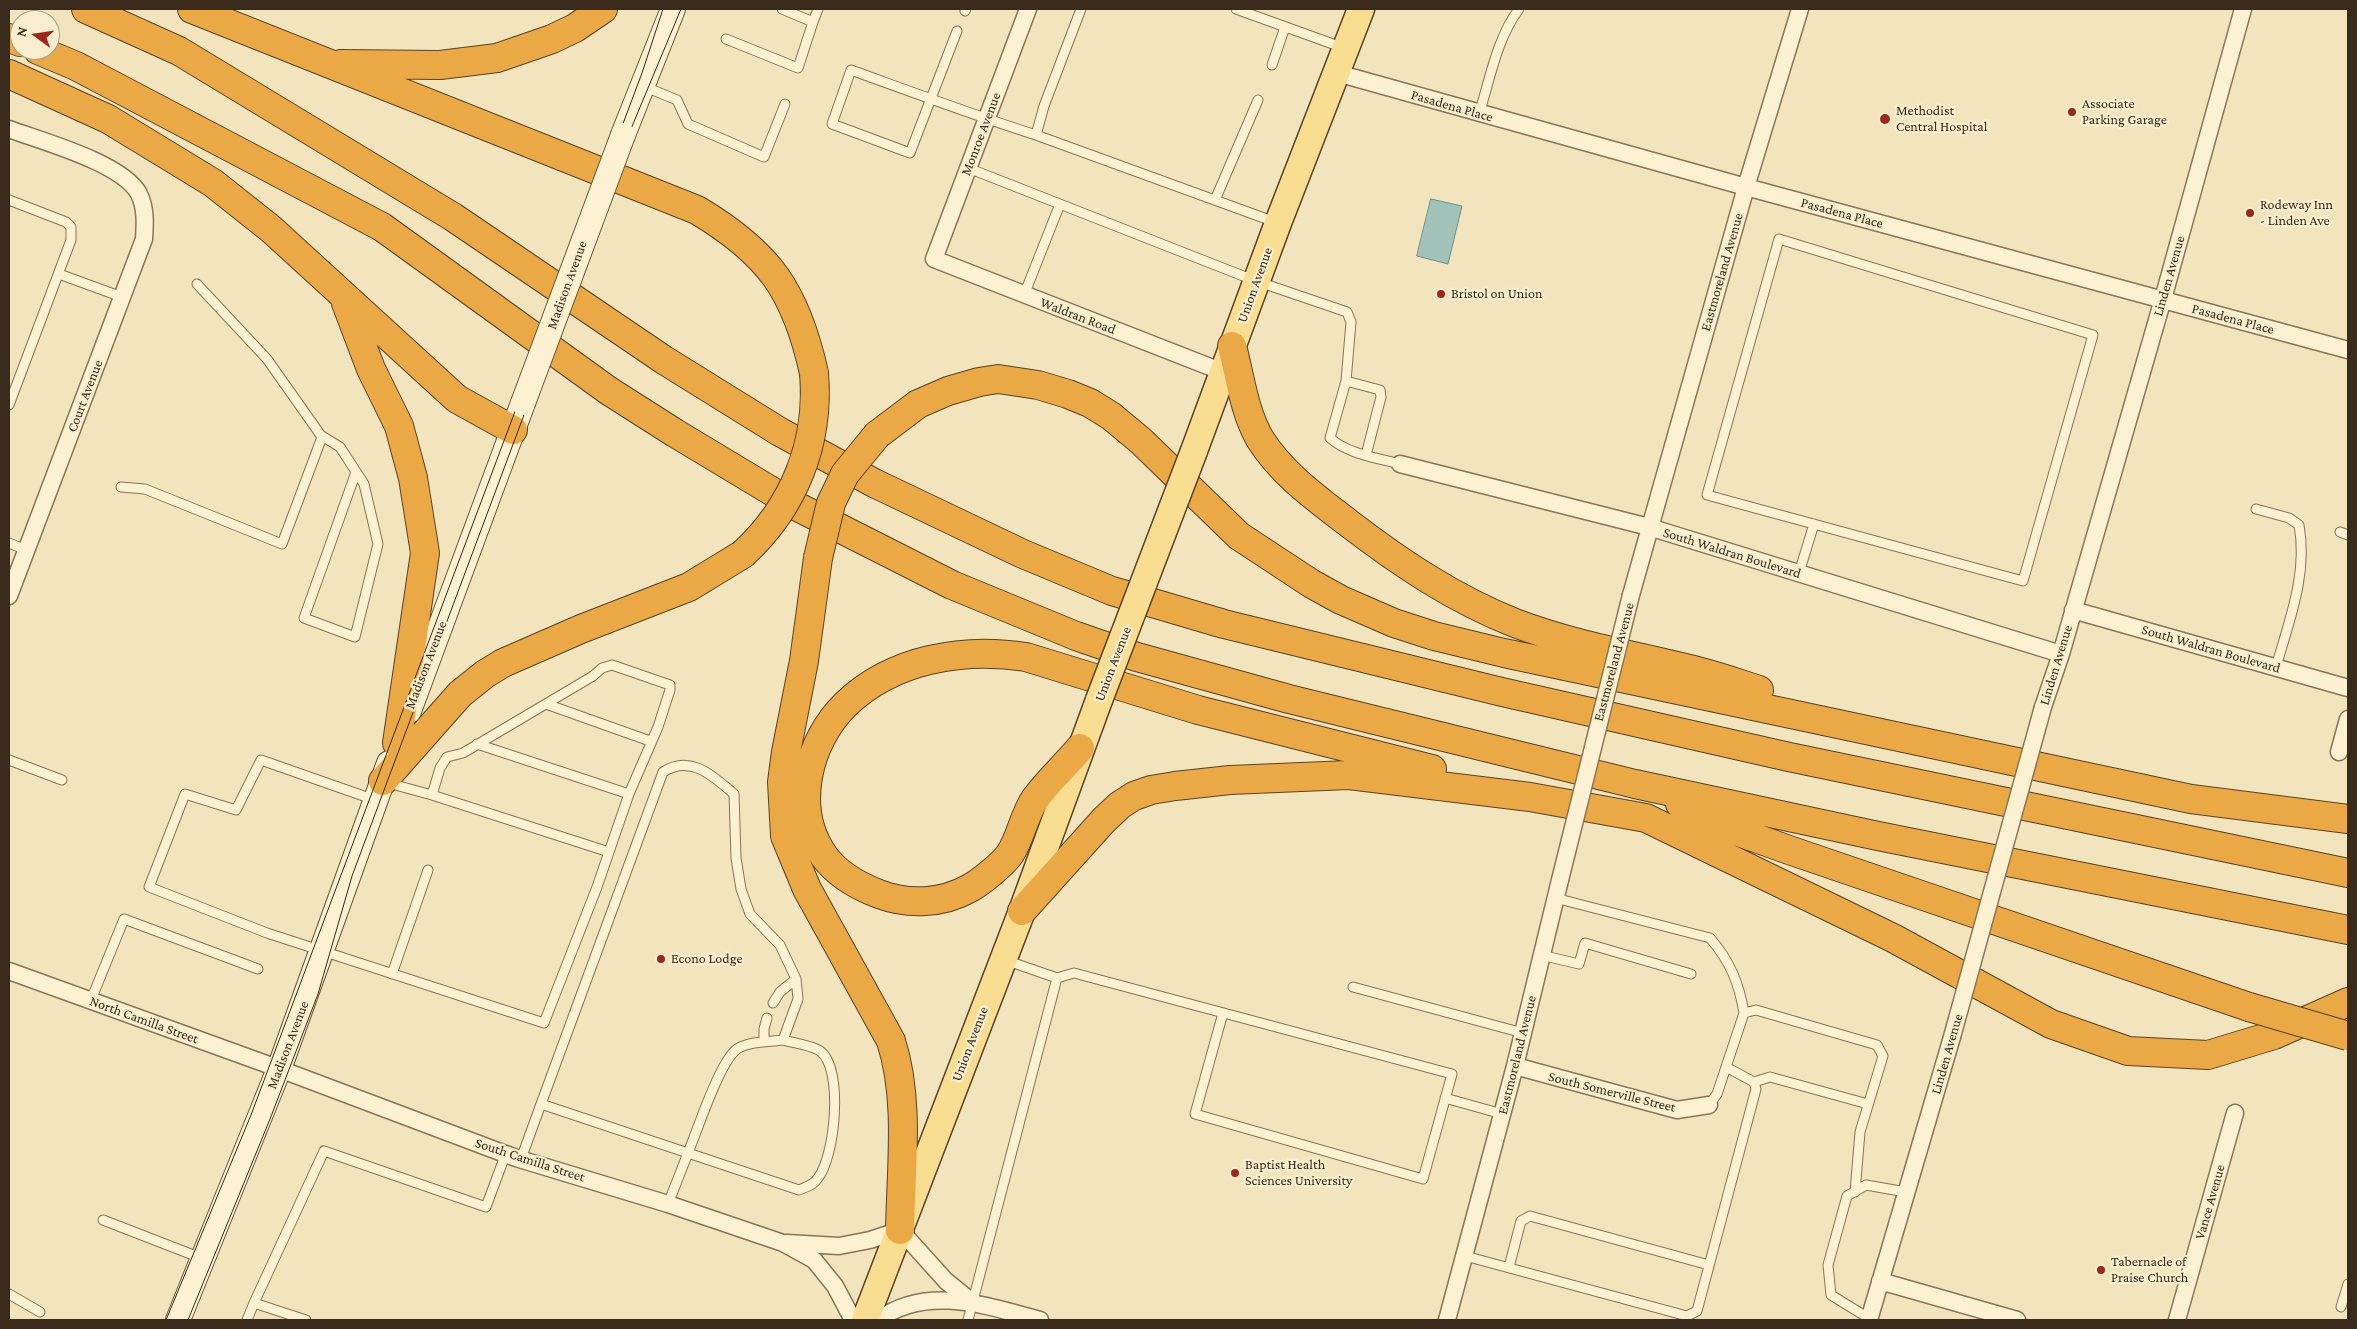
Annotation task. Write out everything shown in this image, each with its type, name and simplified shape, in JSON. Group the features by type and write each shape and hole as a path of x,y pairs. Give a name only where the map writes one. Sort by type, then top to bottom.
{"highway":[{"path":"86,9 179,51 246,91 452,218 664,360 780,432 874,483 953,521 1023,554 1112,591 1224,624 1502,692 1789,757 2348,871"},
{"path":"192,9 697,210 721,224 742,240 777,276 800,320 814,373 815,415 804,463 786,502 759,539 743,554 689,587 581,628 503,663 485,674 460,694 379,791"},
{"path":"330,64 395,63 440,65 498,58 552,39 574,28 603,9"},
{"path":"60,59 382,227 609,391 798,507 952,585 1076,636 1136,657 1289,699 1635,784 1878,836 2348,930"},
{"path":"9,74 108,119 213,183 270,229 457,399 513,430"},
{"path":"345,298 371,369 399,426 413,478 425,553 397,743"},
{"path":"1232,346 1252,422 1260,440 1280,466 1304,488 1350,524 1442,587 1483,609 1558,637 1703,672 1906,737"},
{"path":"900,1230 902,1113 898,1063 891,1041 806,888 785,836 782,782 804,661 818,558 831,503 845,474 877,435 918,404 948,391 998,379 1038,385 1090,403 1111,416 1141,441 1239,536 1312,584 1341,600 1394,623 1434,636 1504,653 2191,799 2348,819"},
{"path":"1080,748 1035,800 1009,854 970,888 949,897 909,902 890,898 852,882 824,856 811,829 806,782 812,758 820,738 846,704 884,678 907,667 934,658 982,654 1026,657 1198,710 1434,769 1530,797"},
{"path":"1022,912 1120,804 1151,790 1230,780 1350,774 1530,797 1646,818 1893,938 2051,1024 2128,1051 2208,1055 2274,1035 2348,1002"},
{"path":"1635,784 1736,831 2249,1007 2348,1036"}],"main road":[{"name":"Union Avenue","path":"865,1320 1022,912 1080,748 1194,451 1278,223 1361,9"}],"street":[{"name":"Madison Avenue","path":"178,1320 279,1069 323,952 347,876 623,135 673,9"},
{"name":"Monroe Avenue","path":"934,259 1028,9"},
{"name":"Eastmoreland Avenue","path":"1447,1320 1515,1066 1555,898 1649,527 1746,187 1800,9"},
{"name":"Linden Avenue","path":"1869,1319 1952,1037 2043,707 2163,299 2243,9"},
{"name":"Pasadena Place","path":"1337,73 1746,187 2348,350"},
{"name":"Court Avenue","path":"9,129 107,166 126,180 138,193 145,218 144,239 9,596"},
{"name":"Waldran Road","path":"934,259 1223,372"},
{"name":"South Waldran Boulevard","path":"1400,464 1649,527 2060,654"},
{"name":"South Waldran Boulevard","path":"2073,610 2348,688"},
{"path":"2340,752 2348,719"},
{"name":"North Camilla Street","path":"9,971 279,1069"},
{"name":"South Somerville Street","path":"1515,1066 1677,1110 1709,1105"},
{"name":"South Camilla Street","path":"279,1069 521,1159 668,1204 783,1243 814,1260 835,1286 853,1320"},
{"name":"Vance Avenue","path":"2177,1320 2235,1113"},
{"name":"South Camilla Street","path":"783,1243 839,1246 870,1240 900,1230"},
{"path":"900,1230 946,1280 972,1302"},
{"path":"1880,1281 2017,1320"},
{"path":"878,1320 913,1302 972,1302 1040,1320"}],"lane":[{"path":"782,9 813,22"},
{"path":"726,39 798,68 818,9"},
{"path":"1036,135 1044,106 1081,9"},
{"path":"1236,9 1346,49"},
{"path":"1480,114 1502,42 1510,21 1518,9"},
{"path":"1272,65 1285,27"},
{"path":"957,31 931,99 910,153 832,124 851,70 931,99 986,119 1036,135 1278,223"},
{"path":"643,86 677,100 688,124 764,156 785,104"},
{"path":"1215,200 1258,100"},
{"path":"968,168 1256,281 1346,312 1351,322 1346,381 1330,438 1341,448 1400,464"},
{"path":"9,200 58,218 70,227 70,240 59,274 9,406"},
{"path":"1024,295 1060,204"},
{"path":"1779,240 2093,335 2023,582 1814,524 1707,495 1779,240"},
{"path":"59,274 122,297"},
{"path":"198,284 267,360 322,436 340,447 364,484 378,544 355,637 304,618 356,472"},
{"path":"1346,381 1380,390 1381,397 1366,455"},
{"path":"121,487 145,489 282,544 322,436"},
{"path":"2256,509 2289,518 2299,525 2303,546 2299,586 2276,667"},
{"path":"1799,573 1814,524"},
{"path":"9,543 26,550"},
{"path":"432,794 440,768 447,757 463,753 593,676 602,668 612,665 670,685 658,727 650,741 629,794 609,852 544,1023 267,933 149,887 185,794 236,810 261,760 379,791 432,794 609,852"},
{"path":"546,704 650,741"},
{"path":"477,744 629,794"},
{"path":"9,760 62,780"},
{"path":"521,1159 663,772 674,765 686,764 702,770 734,794 736,858 740,889 750,914 780,945 796,979 798,999 783,1040"},
{"path":"392,974 428,870"},
{"path":"1555,898 1710,938 1730,966 1739,986 1744,1013 1717,1094 1709,1105"},
{"path":"91,1000 124,919 258,969"},
{"path":"1541,955 1579,964 1585,943 1691,974"},
{"path":"1003,959 1057,978 1074,973 1224,1013 1452,1074 1423,1179 1195,1114 1224,1013"},
{"path":"968,1320 1057,978"},
{"path":"773,1002 780,992 796,979"},
{"path":"1353,987 1523,1033"},
{"path":"1744,1013 1756,1010 1877,1045 1883,1056 1860,1132 1855,1192"},
{"path":"764,1042 767,1018"},
{"path":"541,1104 688,1153 799,1190 810,1186 819,1178 830,1144 836,1104 832,1068 820,1051 783,1040 749,1044 737,1049 723,1068 688,1153 668,1204"},
{"path":"1465,1256 1687,1316 1697,1311 1756,1089 1754,1082 1726,1067"},
{"path":"1754,1082 1770,1076 1868,1104"},
{"path":"1445,1098 1502,1114"},
{"path":"247,1320 324,1151 486,1207 506,1153"},
{"path":"1869,1319 1831,1295 1828,1265 1847,1196 1866,1185 1906,1192"},
{"path":"1509,1267 1521,1221 1530,1216 1709,1265"},
{"path":"103,1220 202,1259"},
{"path":"2341,1307 2348,1284"},
{"path":"9,1294 40,1312"},
{"path":"254,1303 306,1320"}],"water":[{"path":"1431,199 1462,206 1448,264 1417,256"}],"tram line":[{"path":"166,1320 251,1115 642,73 663,9"},
{"path":"188,1320 270,1119 318,994 352,876 628,136 681,9"}],"place":[{"name":"Associate Parking Garage","path":"2072,112"},
{"name":"Methodist Central Hospital","path":"1885,119"},
{"name":"Rodeway Inn - Linden Ave","path":"2250,213"},
{"name":"Bristol on Union","path":"1441,294"},
{"name":"Econo Lodge","path":"661,959"},
{"name":"Baptist Health Sciences University","path":"1235,1173"},
{"name":"Tabernacle of Praise Church","path":"2101,1270"}]}
